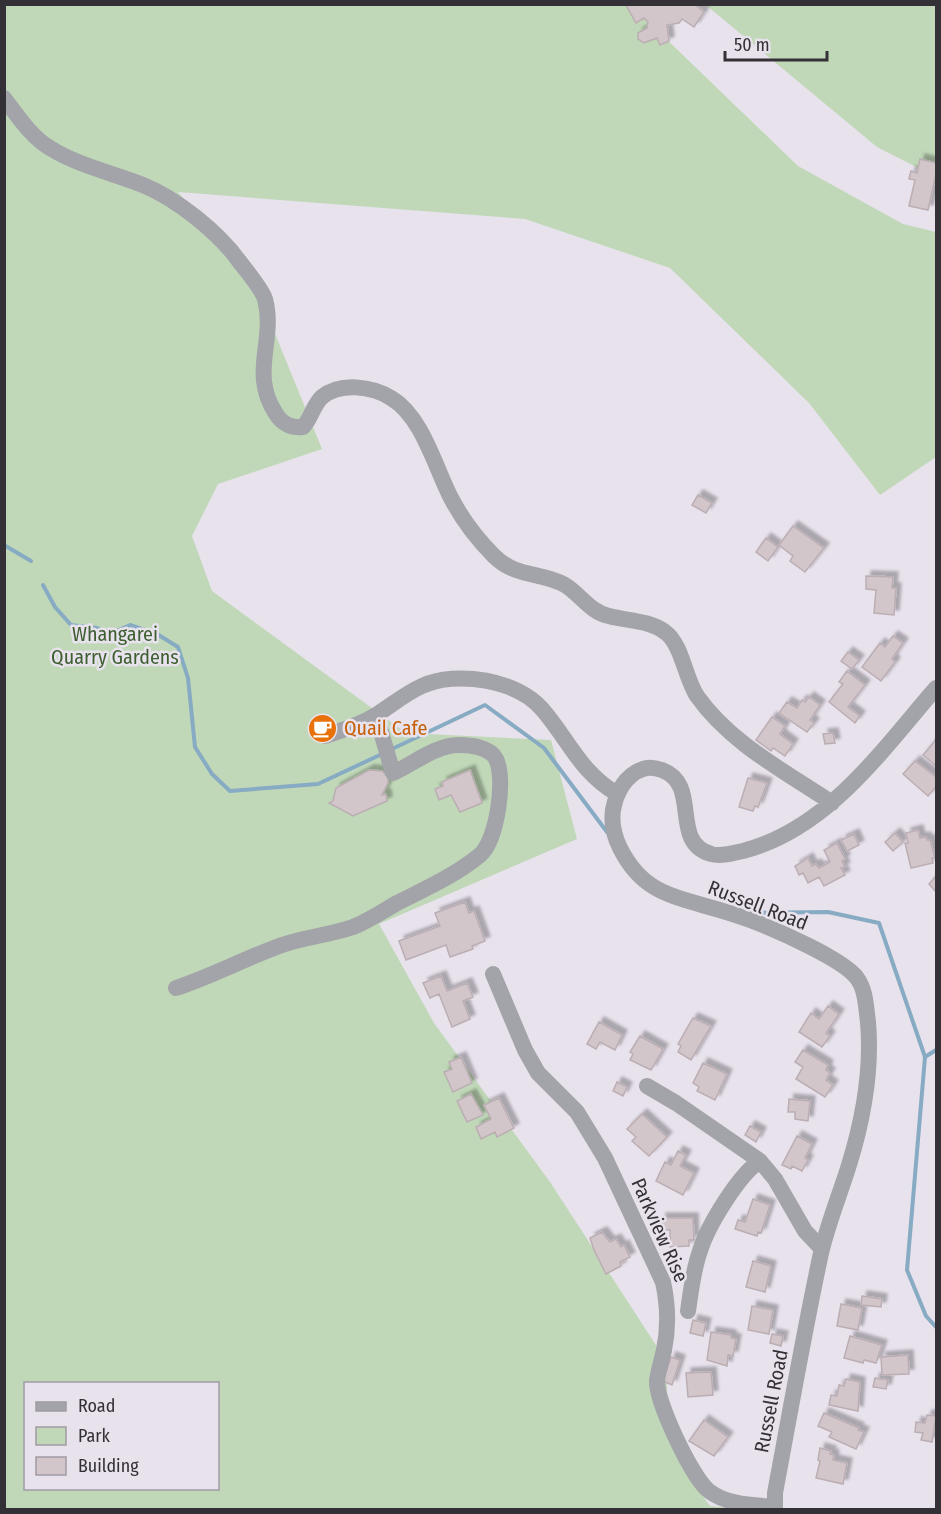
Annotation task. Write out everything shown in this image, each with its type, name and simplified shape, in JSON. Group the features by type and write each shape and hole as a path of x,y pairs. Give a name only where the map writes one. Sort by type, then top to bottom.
{"street":[{"path":"4,98 22,122 48,148 81,163 146,186 181,206 214,234 238,259 264,296 267,315 262,366 264,388 268,402 279,419 293,428 303,427 310,420 321,398 345,388 361,388 392,398 417,426 451,499 466,523 496,558 512,568 564,585 596,612 653,625 667,633 674,642 687,678 697,697 719,721 740,741 832,803"},
{"path":"325,736 377,724 425,684 460,679 499,683 520,690 541,707 586,770 617,794"},
{"name":"Russell Road","path":"775,1508 775,1492 822,1249 851,1161 859,1127 867,1076 869,1034 864,995 857,978 846,967 773,930 663,893 645,883 630,866 614,834 612,815 617,794 626,780 642,769 657,768 670,773 681,786 686,803 686,823 690,837 698,848 713,855 755,848 809,822 832,803 936,688"},
{"path":"176,988 204,979 282,945 353,926 443,879 482,853 491,839 499,785 496,758 489,752 465,745 446,746 393,773 377,724"},
{"name":"Parkview Rise","path":"493,975 525,1050 538,1073 577,1112 604,1158 663,1282 667,1299 667,1334 657,1378 657,1390 667,1418 691,1466 699,1481 709,1491 738,1503 775,1508"},
{"path":"647,1086 676,1103 760,1161 775,1179 805,1231 822,1249"},
{"path":"688,1311 693,1276 700,1250 733,1189 744,1174 760,1161"}],"green space":[{"name":"Whangarei Quarry Gardens","path":"5,5 631,5 798,166 903,224 936,232 936,457 880,495 809,403 670,268 525,219 178,192 254,282 322,449 218,484 192,536 212,591 406,733 551,740 577,839 379,924 434,1023 550,1182 667,1362 667,1408 683,1469 710,1506 739,1509 5,1510"},
{"path":"706,5 936,5 936,177 877,147"}],"building":[{"path":"694,4 704,12 694,27 682,19 679,23 667,25 669,41 660,45 657,38 644,43 638,39 638,33 647,28 648,22 644,18 636,23 626,5"},
{"path":"920,159 936,163 936,174 928,210 909,206 915,180 909,179 911,171 917,173"},
{"path":"698,495 712,503 706,513 692,505"},
{"path":"793,526 824,548 805,572 790,561 793,556 779,545"},
{"path":"766,538 778,547 768,561 756,552"},
{"path":"866,576 893,577 892,588 896,588 894,615 874,613 876,590 866,589"},
{"path":"893,636 903,643 892,659 895,662 881,681 862,667 880,643 885,647"},
{"path":"848,652 859,660 852,669 841,661"},
{"path":"847,671 865,685 848,707 860,716 855,723 829,702 843,684 839,682"},
{"path":"809,697 820,705 810,720 814,723 807,732 779,713 787,702 797,708 802,700 805,702"},
{"path":"772,717 785,726 780,734 793,744 785,756 773,748 771,751 756,740"},
{"path":"833,733 835,743 825,744 823,734"},
{"path":"936,736 936,766 923,755 935,741"},
{"path":"915,761 936,777 936,787 928,796 903,774"},
{"path":"369,770 382,771 388,777 388,783 382,795 386,794 387,801 353,816 329,803 333,801 336,788"},
{"path":"470,770 482,803 460,812 451,795 439,800 435,789 443,786 442,782"},
{"path":"748,778 767,783 758,807 755,806 753,811 739,807"},
{"path":"918,830 920,838 926,837 930,840 935,858 932,858 933,863 911,868 905,843 908,843 906,833"},
{"path":"895,833 903,842 893,851 885,842"},
{"path":"854,834 859,845 847,851 841,840"},
{"path":"837,843 845,859 842,861 845,867 841,868 845,875 824,886 819,877 808,883 803,873 799,875 795,866 808,858 812,866 816,864 819,868 830,862 824,850"},
{"path":"936,876 936,892 929,884"},
{"path":"465,902 469,913 474,911 485,941 472,946 473,949 450,957 446,945 406,960 399,941 440,926 435,913"},
{"path":"441,976 447,991 467,983 473,997 463,1001 470,1019 452,1027 439,994 430,998 423,983"},
{"path":"828,1006 839,1014 826,1033 830,1036 822,1047 799,1032 811,1013 819,1019"},
{"path":"693,1018 711,1026 691,1060 678,1052 681,1046 678,1044"},
{"path":"599,1022 622,1035 615,1050 600,1042 596,1049 587,1044"},
{"path":"640,1036 663,1049 651,1070 630,1060 633,1054 630,1052"},
{"path":"803,1050 828,1065 826,1070 830,1073 826,1080 833,1085 825,1097 796,1079 803,1067 795,1062"},
{"path":"461,1057 472,1083 453,1092 444,1072 452,1069 449,1062"},
{"path":"703,1063 727,1074 715,1100 697,1091 699,1087 693,1083"},
{"path":"617,1082 627,1087 623,1096 613,1091"},
{"path":"471,1094 483,1115 467,1122 457,1101"},
{"path":"499,1098 514,1128 497,1137 495,1132 481,1139 476,1127 491,1119 484,1105"},
{"path":"789,1099 810,1101 808,1121 795,1119 795,1112 788,1112"},
{"path":"642,1114 667,1137 649,1156 632,1141 636,1137 627,1129"},
{"path":"750,1126 761,1132 756,1142 745,1135"},
{"path":"797,1136 812,1144 805,1158 808,1160 802,1171 792,1166 791,1169 782,1165"},
{"path":"678,1151 686,1155 680,1166 694,1173 683,1195 656,1181 665,1162 671,1165"},
{"path":"753,1199 770,1205 761,1233 758,1232 757,1236 735,1229 738,1220 745,1222"},
{"path":"661,1218 693,1218 694,1240 689,1240 689,1246 670,1247 670,1230 662,1230"},
{"path":"602,1232 610,1242 616,1239 621,1247 624,1245 630,1257 620,1262 621,1266 606,1274 590,1238"},
{"path":"753,1261 771,1266 765,1292 746,1287"},
{"path":"862,1296 882,1299 881,1307 861,1305"},
{"path":"841,1304 862,1308 858,1330 837,1326"},
{"path":"752,1306 773,1310 769,1334 748,1330"},
{"path":"693,1320 706,1323 703,1336 690,1333"},
{"path":"711,1332 731,1335 731,1338 736,1339 733,1356 728,1355 727,1366 707,1360"},
{"path":"772,1334 783,1336 781,1346 770,1343"},
{"path":"850,1336 882,1345 876,1363 864,1360 863,1363 844,1358"},
{"path":"908,1355 909,1374 882,1375 881,1357"},
{"path":"671,1357 680,1360 672,1385 663,1381"},
{"path":"711,1372 713,1395 688,1397 686,1373"},
{"path":"875,1378 888,1380 886,1389 873,1387"},
{"path":"846,1379 860,1382 858,1411 829,1405 831,1395 837,1396 839,1385 844,1386"},
{"path":"824,1413 864,1432 856,1449 829,1437 832,1432 818,1426"},
{"path":"927,1415 936,1416 932,1442 921,1440 923,1433 915,1432 916,1422 925,1423"},
{"path":"704,1420 728,1437 714,1456 689,1441"},
{"path":"820,1448 831,1451 830,1454 834,1455 833,1460 847,1463 843,1484 816,1478"}],"waterway":[{"path":"4,545 31,561"},
{"path":"43,585 55,607 71,625 97,628 110,634 130,625 157,634 178,647 188,678 195,747 212,774 230,791 318,784 382,754"},
{"path":"392,749 485,705 544,748 607,832"},
{"path":"752,913 828,912 879,923 925,1057 907,1270 926,1316 936,1327"},
{"path":"925,1057 936,1050"}],"place":[{"name":"Quail Cafe","path":"323,728"}]}
